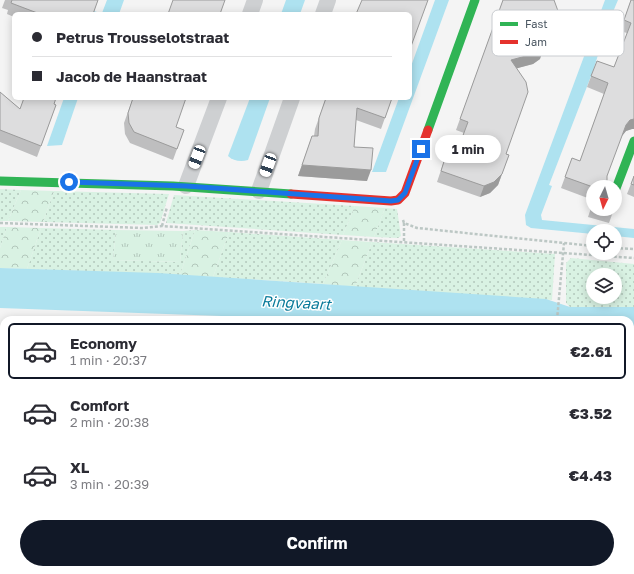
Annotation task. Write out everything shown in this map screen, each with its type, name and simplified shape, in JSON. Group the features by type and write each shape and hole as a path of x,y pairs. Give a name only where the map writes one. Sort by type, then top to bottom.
{"street":[{"path":"251,12 255,0"},
{"path":"324,12 328,0"},
{"path":"0,181 186,186 391,201 398,200 405,193 475,0"},
{"path":"186,186 218,100"},
{"path":"259,191 291,100"},
{"path":"619,180 634,141"}],"path":[{"path":"398,200 404,224 404,242"},
{"path":"0,223 143,228 162,226 634,258"},
{"path":"404,224 416,228 586,245"},
{"path":"557,316 564,243"},
{"path":"622,248 634,249"}],"green space":[{"path":"0,189 21,190 8,221 0,221"},
{"path":"21,190 54,191 43,222 8,221"},
{"path":"54,191 169,194 160,223 157,225 43,222"},
{"path":"174,195 355,206 343,235 166,223"},
{"path":"355,206 385,208 374,237 343,235"},
{"path":"385,208 397,209 401,236 398,238 374,237"},
{"path":"0,227 7,227 0,248"},
{"path":"7,227 41,228 27,269 0,268 0,248"},
{"path":"41,228 116,230 113,260 180,262 183,231 195,230 180,275 27,269"},
{"path":"116,230 183,231 180,262 113,260"},
{"path":"195,230 229,232 213,277 180,275"},
{"path":"229,232 342,240 323,284 213,277"},
{"path":"342,240 372,242 355,287 323,284"},
{"path":"372,242 555,254 552,300 355,287"},
{"path":"571,258 634,264 634,307 570,307 566,303 566,263"}],"water":[{"path":"107,0 124,0 120,12 102,12"},
{"path":"286,0 305,0 301,12 282,12"},
{"path":"435,0 449,0 386,172 372,172 398,100 412,100 412,63"},
{"path":"605,0 618,0 614,10 601,10"},
{"path":"584,56 598,56 549,185 552,186 541,215 542,220 586,224 586,233 531,228 526,225 525,215"},
{"path":"63,100 77,100 62,145 47,146"},
{"path":"249,100 269,100 248,160 237,161 228,156"},
{"path":"622,228 634,229 634,238 622,237"},
{"name":"Ringvaart","path":"0,268 158,273 546,299 570,307 634,307 634,316 223,316 0,308"}],"building":[{"path":"12,0 98,0 94,12 35,12 11,3"},
{"path":"173,0 225,0 221,12 169,12"},
{"path":"362,0 428,0 412,44 412,12 357,12"},
{"path":"503,0 554,0 558,10 499,10"},
{"path":"631,0 634,0 634,119 630,120 626,125 607,176 607,180 586,180 586,184 565,177 572,158 580,161 608,83 591,76 597,61 614,67 618,56 624,56 624,41 631,23 624,20"},
{"path":"492,30 492,56 526,56 511,60 526,82 528,92 506,154 509,155 502,174 494,182 484,186 441,171 446,155 486,158 487,156 459,146 468,122 460,119"},
{"path":"0,92 20,109 23,100 55,100 54,104 56,105 41,146 0,130"},
{"path":"132,100 185,100 176,127 184,130 177,149 134,132 129,123 128,113"},
{"path":"325,100 391,100 385,118 357,108 354,147 373,148 371,170 302,165 312,136 318,136 319,118"},
{"path":"634,176 634,185 631,184"}],"traffic: fast":[{"path":"428,130 475,0"},
{"path":"619,180 634,141"},
{"path":"0,181 173,186 291,194"}],"traffic: jam":[{"path":"291,194 391,201 398,200 405,193 428,130"}],"route":[{"path":"69,182 186,186 391,201 398,200 405,193 421,149"}]}
